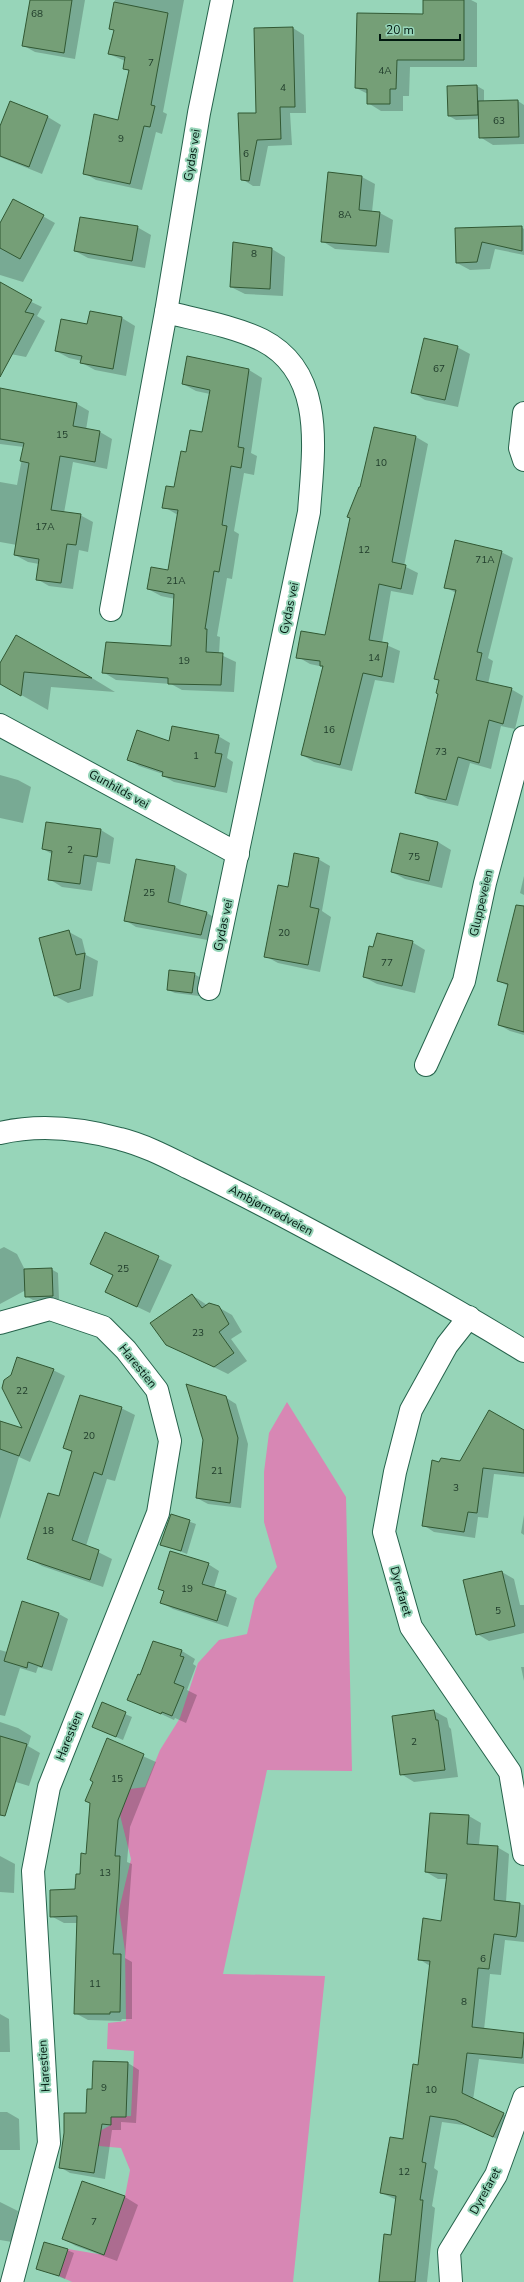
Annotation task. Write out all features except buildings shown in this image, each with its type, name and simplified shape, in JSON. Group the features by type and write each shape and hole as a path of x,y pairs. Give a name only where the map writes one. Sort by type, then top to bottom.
{"street":[{"name":"Gydas vei","path":"111,610 166,312 199,113 222,0"},
{"name":"Gydas vei","path":"166,312 237,330 262,340 279,350 291,362 300,376 308,395 314,436 309,512 209,989"},
{"path":"524,412 520,448 524,460"},
{"name":"Gunhilds vei","path":"0,725 238,854"},
{"name":"Gluppeveien","path":"426,1065 464,981 485,882 516,801 524,737"},
{"name":"Ambjørnrødveien","path":"0,1133 23,1128 69,1129 120,1139 160,1154 245,1196 469,1317 524,1351"},
{"name":"Harestien","path":"0,1323 50,1309 103,1327 126,1350 158,1390 170,1441 158,1513 49,1787 33,1871 49,2144 12,2282"},
{"name":"Dyrefaret","path":"469,1317 447,1345 411,1410 395,1472 384,1532 411,1627 510,1772 524,1854"},
{"name":"Dyrefaret","path":"451,2282 449,2252 496,2175 524,2098"}],"shaded area":[{"path":"287,1402 346,1497 352,1771 267,1770 223,1974 325,1976 293,2282 72,2282 59,2276 68,2249 104,2255 125,2196 130,2170 121,2148 99,2146 87,2138 111,2125 111,2117 131,2116 134,2051 107,2049 108,2023 126,2021 125,1951 119,1910 131,1859 120,1815 130,1789 145,1787 160,1750 180,1718 198,1663 219,1640 247,1634 255,1599 277,1567 264,1522 264,1472 269,1433"}]}
